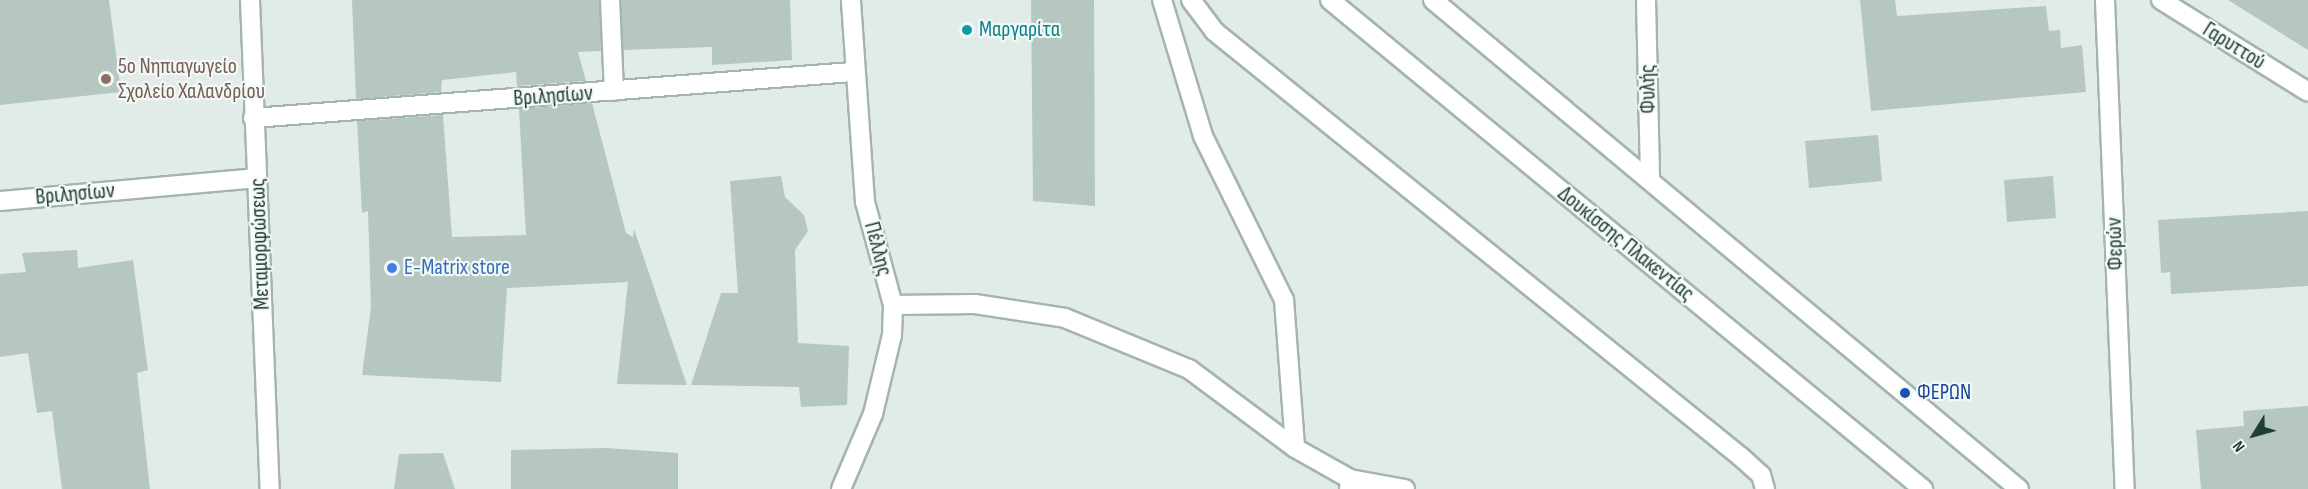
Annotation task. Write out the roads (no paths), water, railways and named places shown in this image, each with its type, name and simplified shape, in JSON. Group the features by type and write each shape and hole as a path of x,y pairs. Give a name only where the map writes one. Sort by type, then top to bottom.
{"street":[{"name":"Μεταμορφώσεως","path":"250,0 253,118 270,489"},
{"path":"610,0 614,91"},
{"name":"Πέλλης","path":"841,489 873,414 892,336 893,305 865,202 852,72 851,0"},
{"path":"1162,0 1203,136 1284,300 1295,448"},
{"path":"1191,0 1214,31 1741,457 1761,475 1766,489"},
{"name":"Δουκίσσης Πλακεντίας","path":"1330,0 1923,489"},
{"path":"1432,0 1650,177 2019,489"},
{"name":"Φυλής","path":"1646,0 1650,177"},
{"name":"Φερών","path":"2105,0 2125,489"},
{"name":"Γαρυττού","path":"2161,0 2308,92"},
{"name":"Βριλησίων","path":"253,118 852,72"},
{"name":"Βριλησίων","path":"0,201 257,178"},
{"path":"893,305 975,304 1065,318 1189,369 1295,448 1349,484 1405,489"}],"place":[{"name":"Μαργαρίτα","path":"967,30"},
{"name":"5ο Νηπιαγωγείο Σχολείο Χαλανδρίου","path":"106,79"},
{"name":"E-Matrix store","path":"392,268"},
{"name":"ΦΕΡΩΝ","path":"1905,393"}]}
